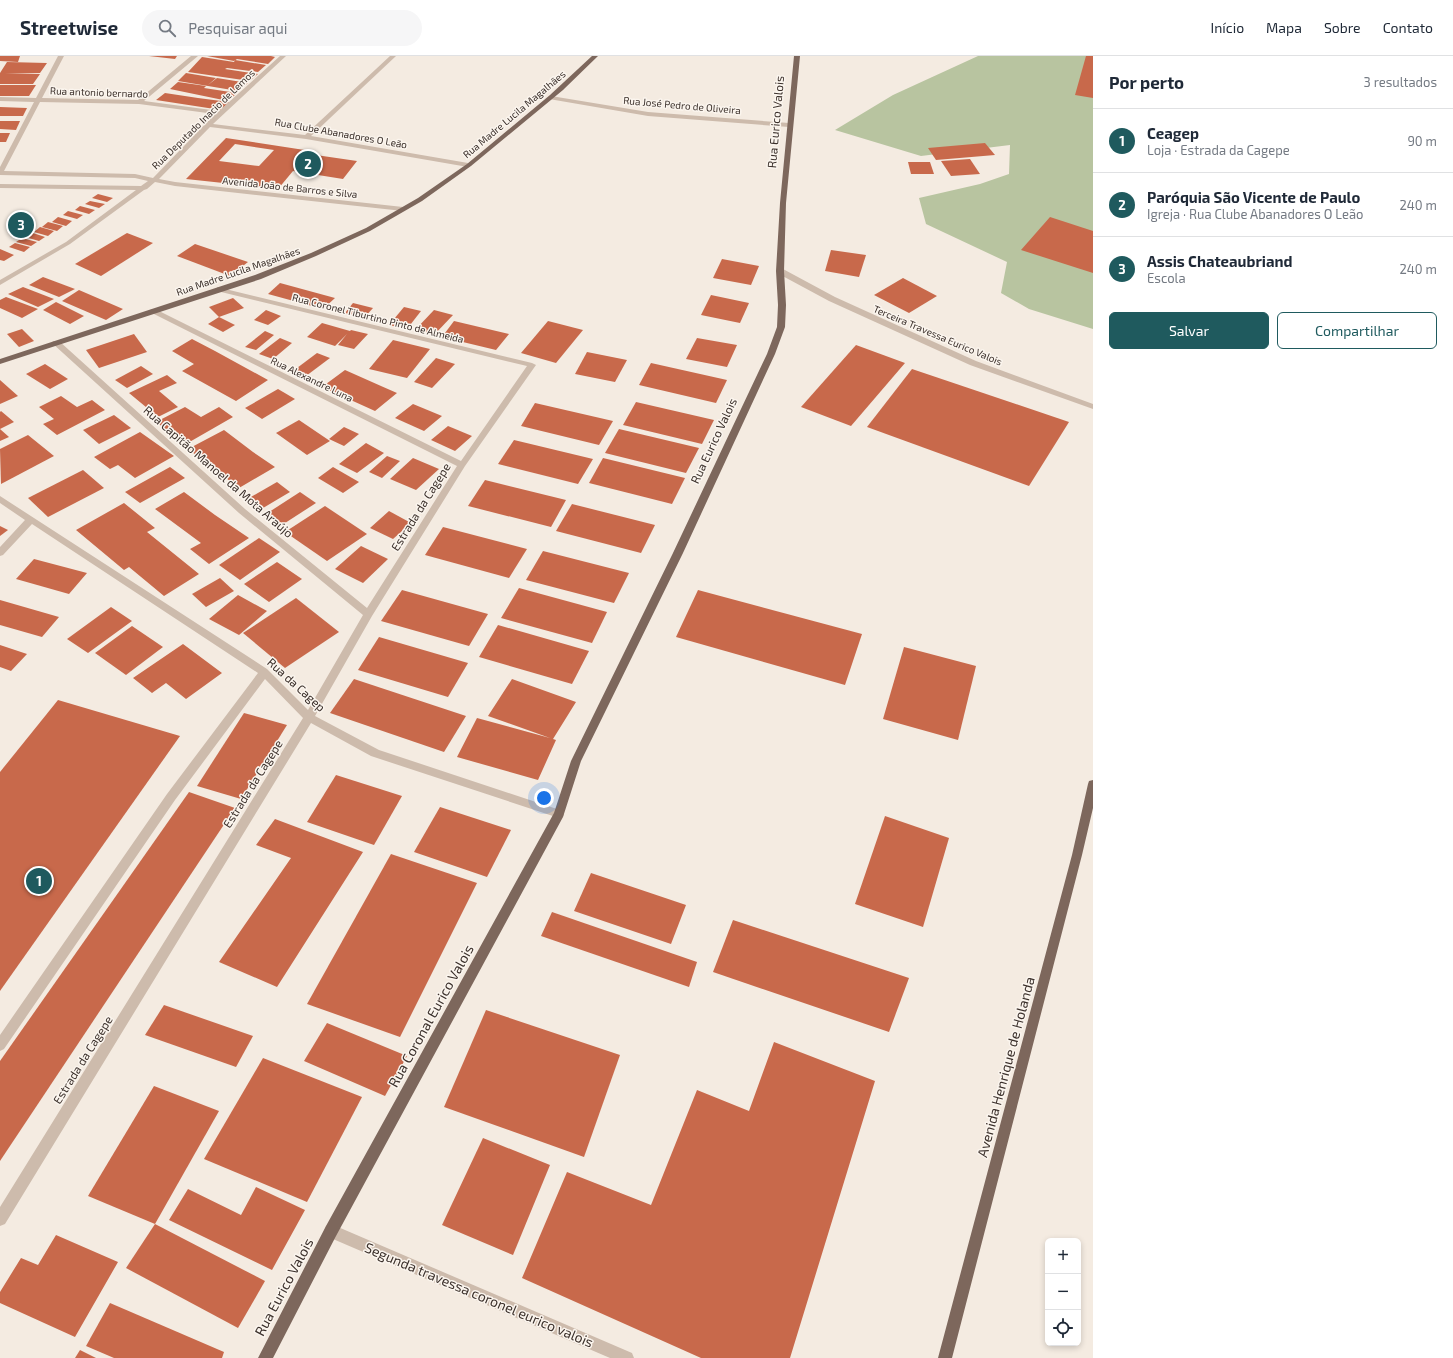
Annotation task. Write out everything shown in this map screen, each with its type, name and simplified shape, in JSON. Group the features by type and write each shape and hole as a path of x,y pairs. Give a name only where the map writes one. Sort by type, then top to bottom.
{"main road":[{"name":"Rua Madre Lucila Magalhães","path":"0,362 296,263 365,231 403,209 468,166 551,98 595,56"},
{"name":"Rua Eurico Valois","path":"558,814 576,760 678,553 771,354 780,327 782,305 780,270 789,125 797,56"},
{"name":"Avenida Henrique de Holanda","path":"945,1358 1077,856 1093,784"},
{"name":"Rua Coronal Eurico Valois","path":"331,1232 558,814"},
{"name":"Rua Eurico Valois","path":"265,1358 331,1232"}],"street":[{"path":"0,173 61,56"},
{"path":"139,102 195,56"},
{"name":"Rua Deputado Inacio de Lemos","path":"0,283 68,243 155,180 220,113 283,56"},
{"path":"306,137 392,56"},
{"name":"Rua José Pedro de Oliveira","path":"551,98 648,114 789,125"},
{"name":"Rua antonio bernardo","path":"0,99 139,102 220,113"},
{"name":"Rua Clube Abanadores O Leão","path":"209,125 306,137 468,166"},
{"name":"Avenida João de Barros e Silva","path":"0,173 135,176 175,184 403,209"},
{"name":"Avenida João de Barros e Silva","path":"0,186 145,188 175,184"},
{"name":"Terceira Travessa Eurico Valois","path":"780,270 832,299 974,363 1093,407"},
{"name":"Rua Coronel Tiburtino Pinto de Almeida","path":"220,289 532,365"},
{"name":"Rua Alexandre Luna","path":"152,311 462,465"},
{"name":"Rua Capitão Manoel da Mota Araújo","path":"56,343 242,511 368,614"},
{"name":"Estrada da Cagepe","path":"0,1219 309,718 368,614 462,465 532,365"},
{"name":"Rua da Cagep","path":"0,499 264,672 309,718 375,753 558,814"},
{"path":"0,553 30,520"},
{"path":"0,1045 171,797 264,672"},
{"name":"Segunda travessa coronel eurico valois","path":"331,1232 627,1358"}],"green space":[{"path":"978,56 1093,56 1093,329 1029,309 1001,293 1007,262 926,224 919,198 980,184 1009,174 1010,145 921,156 835,130 893,95"}],"building":[{"path":"0,56 20,56 18,62 0,61"},
{"path":"149,56 177,56 175,59"},
{"path":"207,56 275,57 268,64 237,59 234,61"},
{"path":"1086,56 1093,56 1093,98 1075,95"},
{"path":"202,57 266,65 258,72 225,69 258,74 250,81 188,72"},
{"path":"7,62 47,63 40,73 5,73 40,74 33,84 0,84 0,73"},
{"path":"186,73 216,78 208,85 217,78 248,83 238,91 178,81"},
{"path":"178,82 237,93 228,101 170,89"},
{"path":"0,85 36,85 29,96 0,96"},
{"path":"165,93 229,102 221,110 156,100"},
{"path":"0,107 27,108 23,116 0,116"},
{"path":"0,121 20,121 16,130 0,129"},
{"path":"0,133 10,133 6,142 0,142"},
{"path":"226,138 311,151 309,154 357,161 343,179 293,171 278,189 186,179","holes":["235,144 274,150 259,166 219,161"]},
{"path":"985,143 995,155 936,160 928,148"},
{"path":"970,159 980,174 951,176 941,161"},
{"path":"908,162 930,162 934,174 911,174"},
{"path":"98,194 113,198 107,202 92,198"},
{"path":"90,201 105,204 99,208 85,204"},
{"path":"80,206 95,210 89,214 75,210"},
{"path":"68,211 83,215 77,219 63,215"},
{"path":"58,217 72,221 66,226 52,222"},
{"path":"1050,217 1093,231 1093,273 1021,250"},
{"path":"48,222 63,226 57,231 42,227"},
{"path":"40,227 54,231 48,236 34,232"},
{"path":"30,232 45,237 39,241 25,237"},
{"path":"127,233 153,243 101,276 75,264"},
{"path":"22,238 37,242 31,246 16,242"},
{"path":"15,243 30,247 24,252 9,247"},
{"path":"195,244 248,262 230,276 177,256"},
{"path":"0,249 14,255 4,261 0,260"},
{"path":"831,250 866,255 859,277 825,271"},
{"path":"722,259 759,266 751,285 713,278"},
{"path":"43,277 75,289 59,297 29,285"},
{"path":"903,278 937,296 909,313 874,295"},
{"path":"280,283 335,298 323,309 268,294"},
{"path":"23,287 54,299 38,307 8,294"},
{"path":"79,290 123,309 106,320 62,301"},
{"path":"711,295 749,303 740,323 701,315"},
{"path":"6,297 38,309 22,318 0,308 0,300"},
{"path":"233,298 244,308 219,317 209,307"},
{"path":"56,302 84,316 70,324 43,310"},
{"path":"353,303 373,308 365,317 345,313"},
{"path":"404,307 421,311 407,329 389,325"},
{"path":"266,310 281,316 268,325 254,320"},
{"path":"434,310 453,315 434,335 416,329"},
{"path":"219,317 235,325 223,332 208,324"},
{"path":"454,321 509,334 496,350 442,337"},
{"path":"548,321 583,330 556,363 521,353"},
{"path":"322,323 350,331 368,334 354,349 338,345 347,334 335,346 307,337"},
{"path":"22,329 34,341 19,347 7,334"},
{"path":"265,331 274,335 256,350 245,347"},
{"path":"134,334 147,352 99,368 86,350"},
{"path":"280,338 292,343 273,359 259,354"},
{"path":"697,338 737,345 727,367 686,359"},
{"path":"192,339 268,380 236,401 182,371 194,364 172,351"},
{"path":"393,340 430,349 407,378 369,369"},
{"path":"856,345 905,363 851,426 801,407"},
{"path":"587,352 627,360 615,382 575,374"},
{"path":"317,353 330,358 306,376 293,371"},
{"path":"436,358 455,364 432,388 414,382"},
{"path":"651,363 727,380 716,403 639,385"},
{"path":"45,364 68,379 50,389 26,374"},
{"path":"141,366 153,374 127,388 115,380"},
{"path":"912,369 1069,422 1029,486 867,427"},
{"path":"345,370 397,393 375,411 322,387"},
{"path":"167,375 177,383 159,391 178,407 158,417 129,393"},
{"path":"0,380 18,396 0,404"},
{"path":"278,389 295,399 262,419 245,408"},
{"path":"61,396 77,407 92,400 105,410 57,435 43,424 54,419 39,407"},
{"path":"636,402 714,420 702,444 623,425"},
{"path":"535,403 613,421 599,445 521,426"},
{"path":"413,404 442,416 424,431 395,418"},
{"path":"185,407 201,417 219,407 233,417 186,444 156,422"},
{"path":"1,411 14,422 0,429 0,412"},
{"path":"114,415 131,428 99,444 83,430"},
{"path":"299,420 330,441 307,455 276,433"},
{"path":"448,426 472,436 455,451 431,440"},
{"path":"344,427 359,434 344,446 329,439"},
{"path":"0,429 9,437 0,441"},
{"path":"619,429 699,448 686,473 605,453"},
{"path":"224,430 275,467 239,488 188,449"},
{"path":"140,432 174,456 135,478 118,465 110,469 94,457"},
{"path":"28,435 54,456 1,484 0,449"},
{"path":"514,440 593,459 578,484 498,464"},
{"path":"366,443 384,453 357,473 339,464"},
{"path":"387,456 400,461 382,478 369,472"},
{"path":"413,458 439,469 416,490 390,479"},
{"path":"603,458 685,478 672,504 589,483"},
{"path":"170,467 185,478 140,503 125,492"},
{"path":"333,467 359,482 343,493 318,478"},
{"path":"83,470 104,488 48,517 28,498"},
{"path":"485,480 566,500 551,527 468,506"},
{"path":"277,482 290,492 258,511 244,501"},
{"path":"184,492 249,538 209,564 190,549 201,543 155,509"},
{"path":"300,492 316,503 282,525 266,514"},
{"path":"124,503 155,528 147,532 199,574 164,596 129,567 124,570 76,530"},
{"path":"572,504 655,525 641,553 556,531"},
{"path":"325,506 367,534 327,561 285,532"},
{"path":"389,511 411,523 393,539 370,528"},
{"path":"0,526 8,530 0,536"},
{"path":"443,527 527,549 509,578 425,555"},
{"path":"259,538 280,552 240,580 219,565"},
{"path":"361,546 388,559 363,583 335,569"},
{"path":"543,551 629,573 614,603 526,580"},
{"path":"34,559 87,573 69,594 16,579"},
{"path":"277,562 302,579 269,602 244,584"},
{"path":"220,578 234,591 206,607 192,594"},
{"path":"519,588 607,612 592,643 501,618"},
{"path":"402,590 488,614 469,646 381,621"},
{"path":"698,590 862,634 845,685 676,637"},
{"path":"238,595 267,611 239,635 209,619"},
{"path":"296,598 339,632 285,668 243,633"},
{"path":"0,600 59,617 42,637 0,625"},
{"path":"111,607 132,621 88,653 67,639"},
{"path":"498,625 589,651 572,684 479,657"},
{"path":"132,626 163,647 126,675 95,653"},
{"path":"379,637 468,663 448,697 358,670"},
{"path":"183,644 222,673 186,699 166,683 152,693 133,678"},
{"path":"0,645 27,654 11,671 0,667"},
{"path":"904,647 976,666 958,740 883,719"},
{"path":"354,679 466,716 444,752 330,713"},
{"path":"512,679 576,702 553,739 556,740 538,780 457,757 477,718 550,738 488,716"},
{"path":"58,700 180,736 0,991 0,772"},
{"path":"244,713 287,725 241,799 197,786"},
{"path":"336,775 402,796 374,845 307,822"},
{"path":"189,792 235,808 0,1161 0,1061"},
{"path":"440,807 511,830 487,877 414,852"},
{"path":"885,816 949,838 923,927 855,904"},
{"path":"275,819 363,852 277,987 219,962 291,858 256,845"},
{"path":"391,854 477,883 400,1037 307,1004"},
{"path":"591,873 686,905 671,944 574,911"},
{"path":"552,912 697,962 689,987 541,936"},
{"path":"733,920 909,978 889,1032 713,972"},
{"path":"164,1005 253,1036 236,1067 145,1035"},
{"path":"486,1010 620,1055 584,1157 444,1107"},
{"path":"327,1023 407,1056 385,1096 304,1061"},
{"path":"774,1042 875,1081 790,1358 701,1358 522,1278 567,1172 651,1205 697,1090 749,1111"},
{"path":"263,1058 362,1097 307,1202 204,1159"},
{"path":"154,1086 219,1111 155,1224 88,1196"},
{"path":"483,1138 550,1165 513,1255 442,1225"},
{"path":"256,1187 305,1210 272,1270 169,1220 188,1189 241,1215"},
{"path":"155,1224 265,1281 238,1328 126,1268"},
{"path":"56,1235 118,1262 75,1337 0,1303 0,1292 21,1258 38,1265"},
{"path":"110,1303 224,1352 222,1358 114,1358 86,1346"},
{"path":"80,1350 96,1358 75,1358"}],"place":[{"name":"Paróquia São Vicente de Paulo","path":"308,164"},
{"name":"Assis Chateaubriand","path":"21,225"},
{"name":"Ceagep","path":"39,881"}]}
